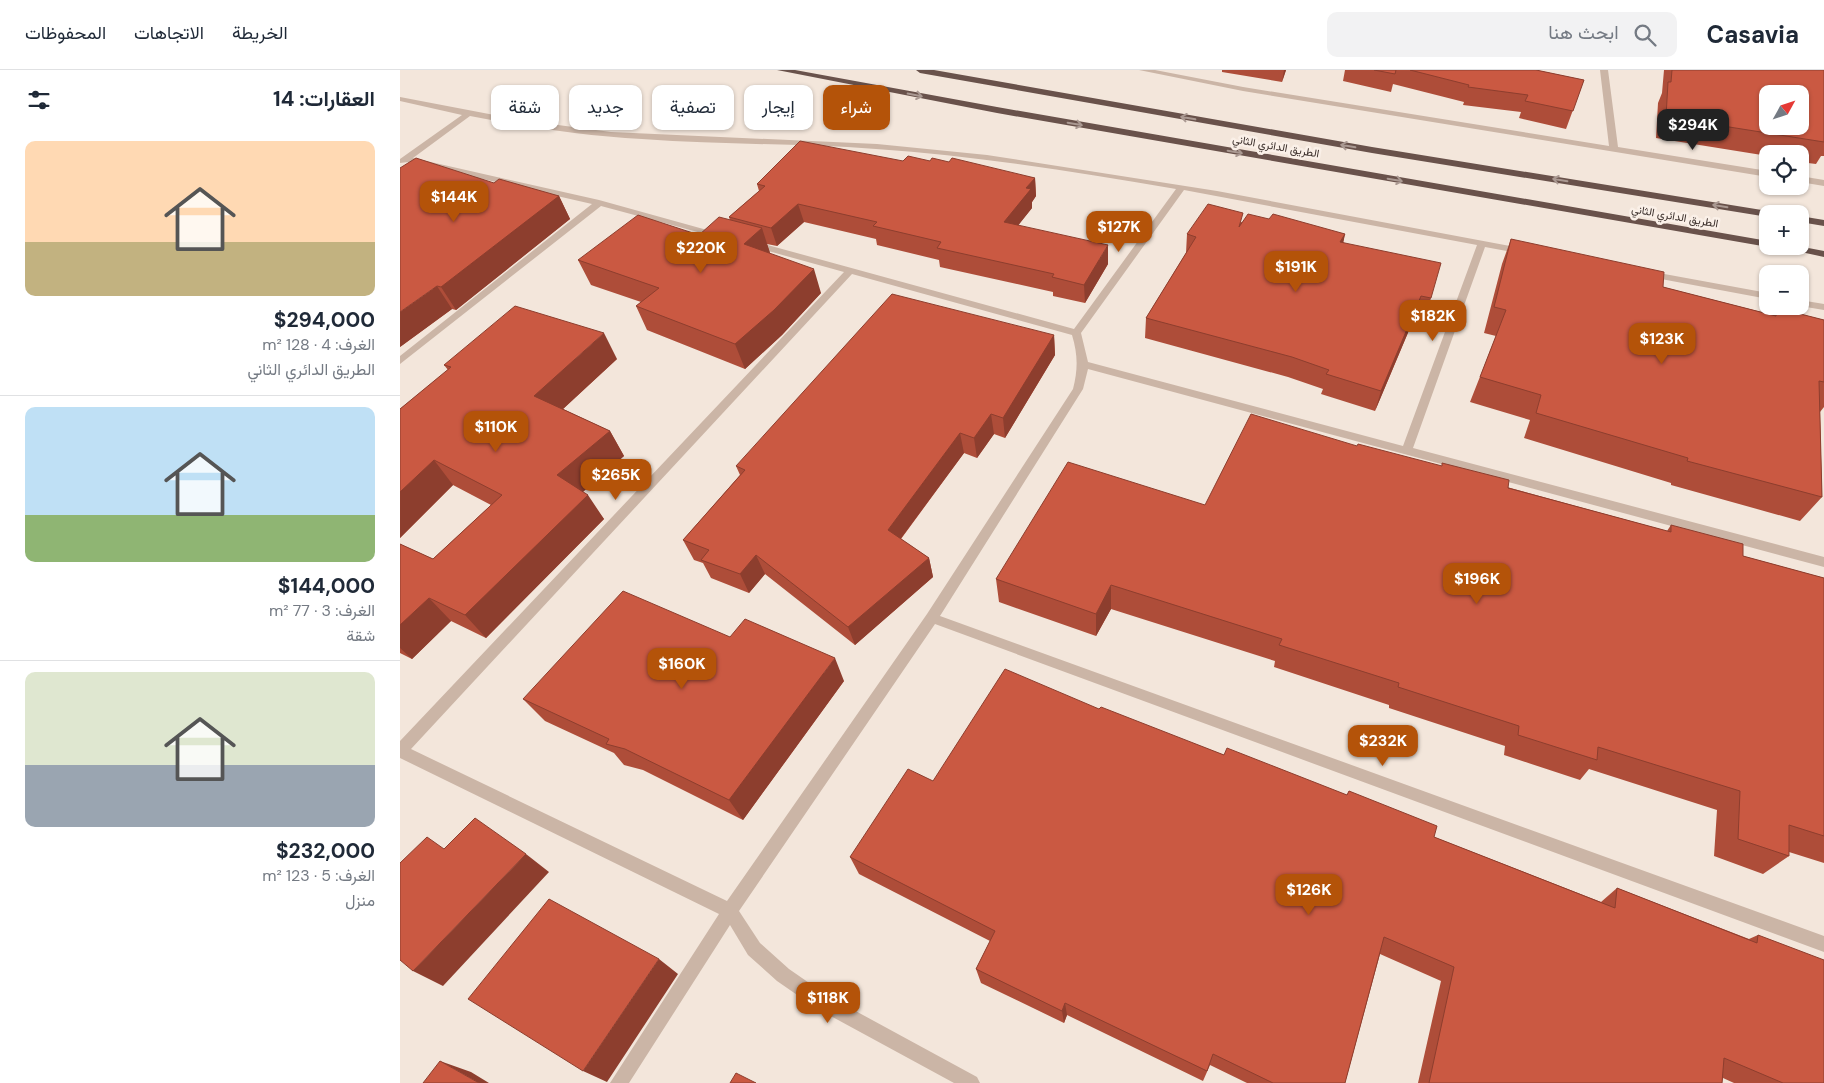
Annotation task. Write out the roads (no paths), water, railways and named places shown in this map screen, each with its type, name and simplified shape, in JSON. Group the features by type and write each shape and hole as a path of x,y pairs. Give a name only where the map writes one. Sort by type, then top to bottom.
{"highway":[{"name":"الطريق الدائري الثاني","path":"781,70 1016,113 1759,242"},
{"name":"الطريق الدائري الثاني","path":"920,70 1372,150 1759,213"},
{"path":"1809,220 1824,223"},
{"path":"1809,251 1824,254"}],"street":[{"path":"1143,70 1243,89 1759,173"},
{"path":"1604,70 1614,150"},
{"path":"400,99 468,114 552,129 642,137 908,149 998,158 1181,188 1530,252"},
{"path":"404,161 468,114"},
{"path":"404,161 599,203 851,270 1076,333"},
{"path":"1809,180 1824,183"},
{"path":"1076,333 1181,188"},
{"path":"400,362 599,203"},
{"path":"1407,449 1482,243"},
{"path":"851,270 400,751 730,911 754,949 783,975 822,1002 966,1082"},
{"path":"1634,272 1759,294"},
{"path":"1809,304 1824,307"},
{"path":"619,1083 730,911 932,618 1078,389 1085,365 1084,354 1076,333"},
{"path":"1085,365 1407,449 1824,562"},
{"path":"932,618 1824,944"}]}
